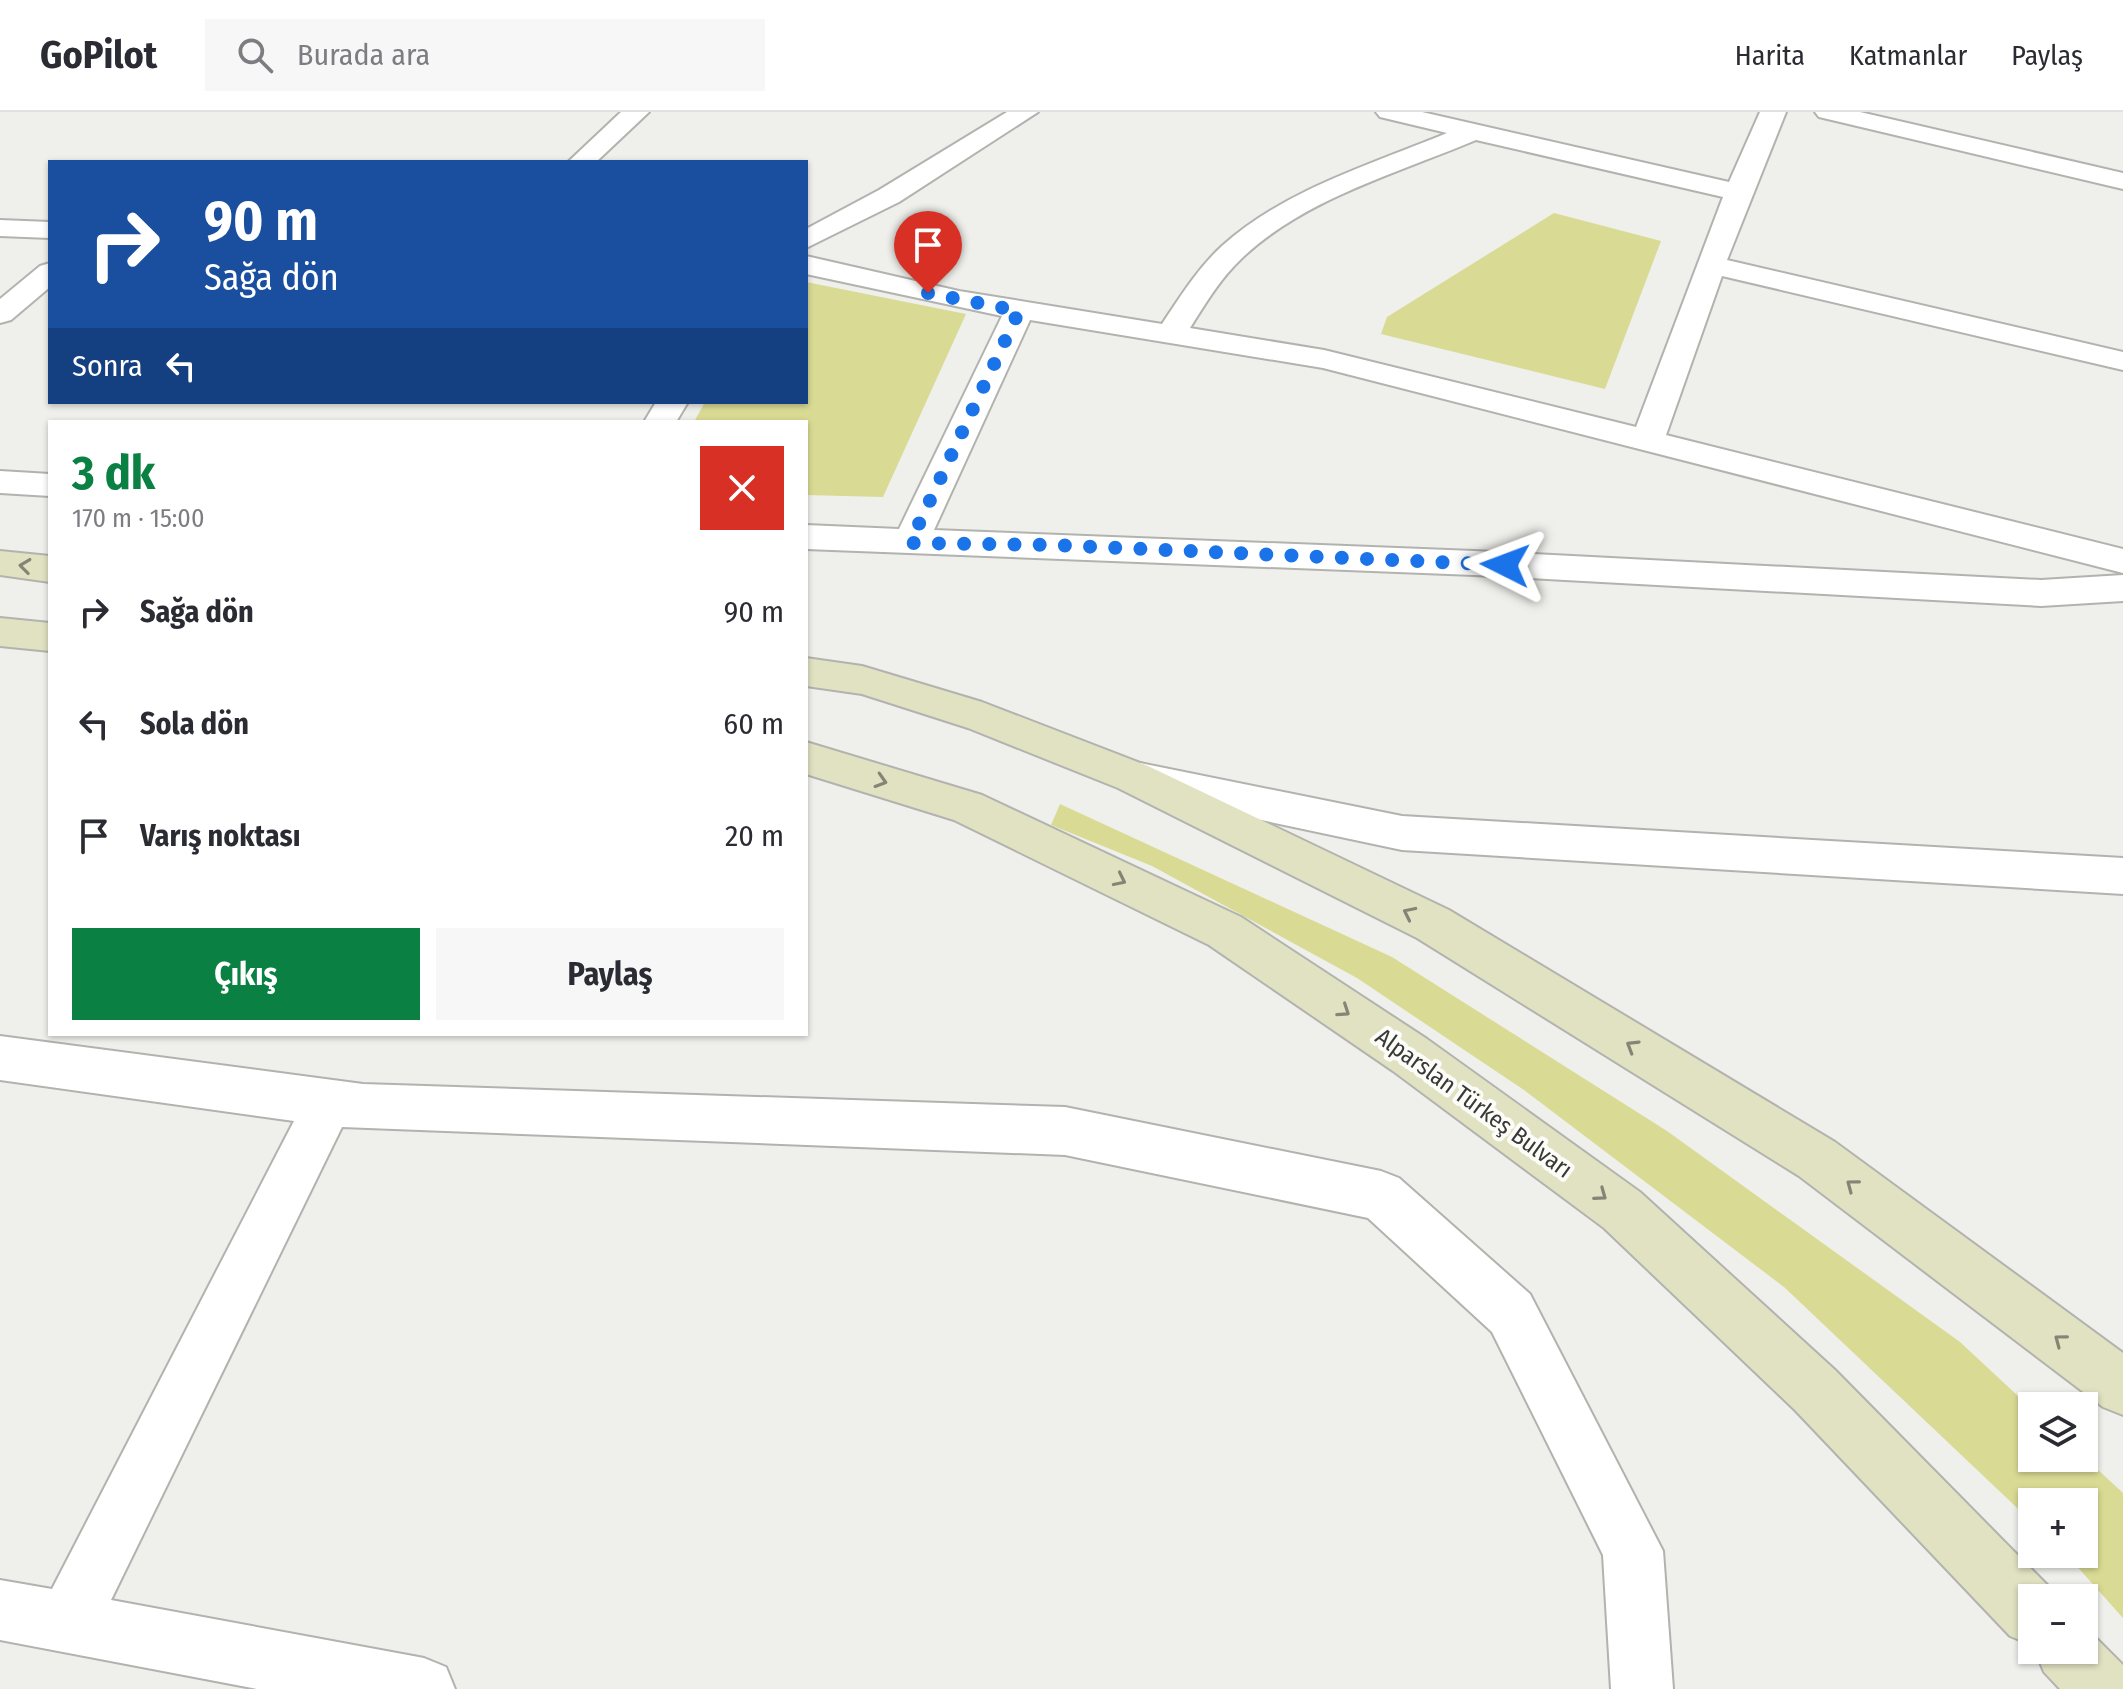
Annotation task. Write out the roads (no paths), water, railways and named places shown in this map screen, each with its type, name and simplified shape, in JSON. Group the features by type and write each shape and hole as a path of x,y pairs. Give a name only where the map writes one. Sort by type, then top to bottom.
{"main road":[{"path":"0,563 48,569"},
{"path":"0,632 48,637"},
{"path":"808,672 862,680 982,717 1133,777 1433,924 1817,1159 2123,1387"},
{"name":"Alparslan Türkeş Bulvarı","path":"808,759 967,807 1211,924 1410,1055 1622,1210 1815,1390 2018,1600"},
{"path":"2079,1664 2102,1689"}],"street":[{"path":"583,160 636,112"},
{"path":"808,239 889,196 1025,112"},
{"path":"1389,112 1738,192"},
{"path":"1647,441 1738,192 1773,112"},
{"path":"1828,112 2123,181"},
{"path":"1898,112 2123,163"},
{"path":"1170,335 1218,266 1242,243 1279,219 1472,132"},
{"path":"0,228 48,230"},
{"path":"808,265 1019,311 1324,359 1647,441 2121,587"},
{"path":"1711,265 2123,361"},
{"path":"0,314 48,274"},
{"path":"910,543 1019,311"},
{"path":"0,482 48,485"},
{"path":"808,537 1474,563 2041,593 2121,587"},
{"path":"1133,777 1402,833 2123,876"},
{"path":"0,1058 363,1107 1065,1131 1381,1196 1511,1313 1633,1551 1642,1689"},
{"path":"68,1621 329,1102"},
{"path":"0,1610 424,1689"}]}
